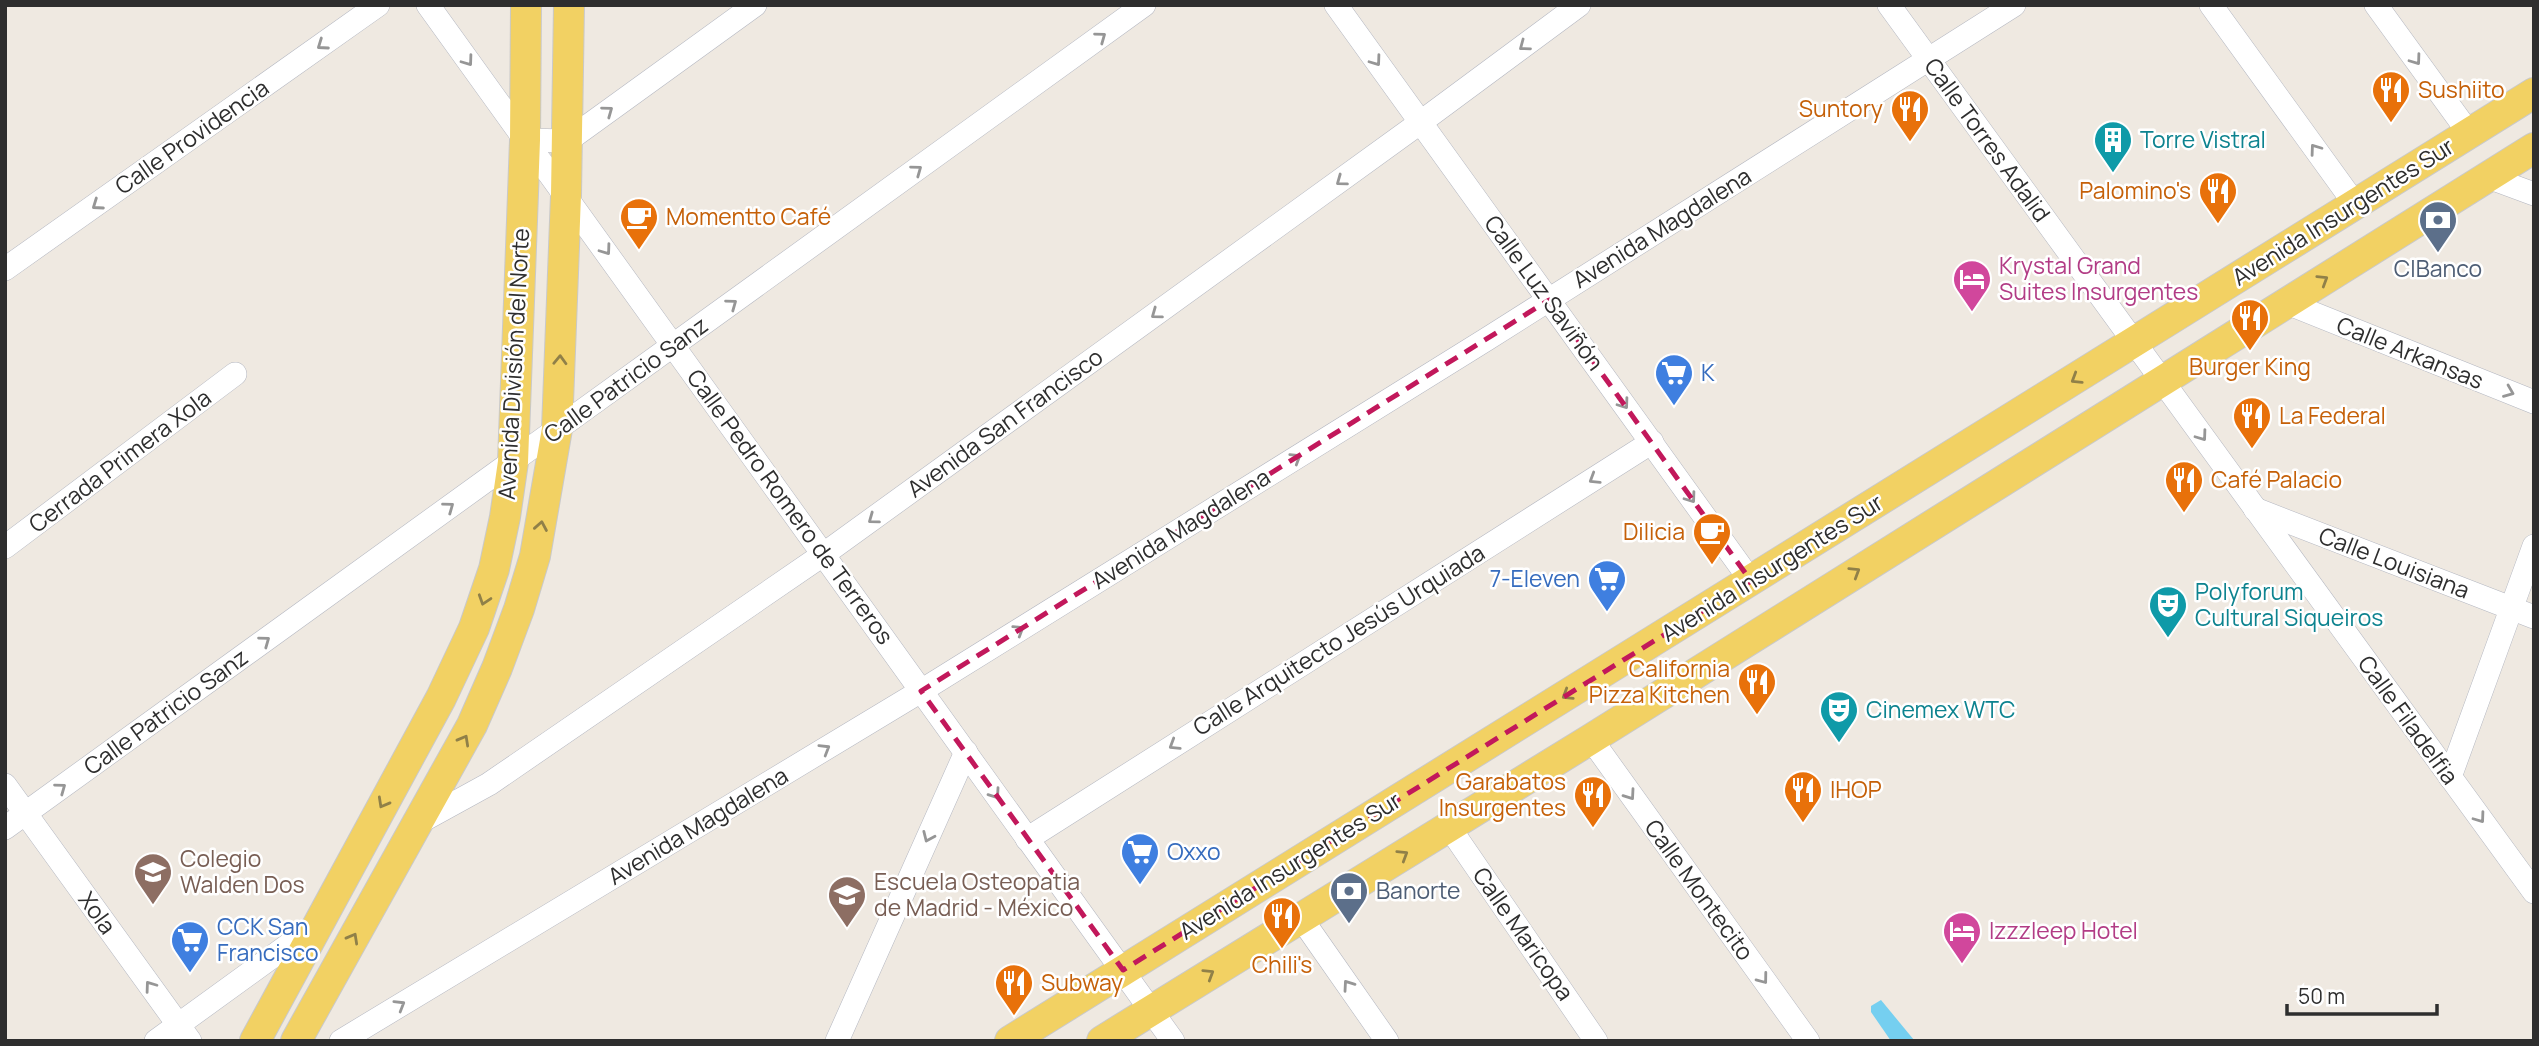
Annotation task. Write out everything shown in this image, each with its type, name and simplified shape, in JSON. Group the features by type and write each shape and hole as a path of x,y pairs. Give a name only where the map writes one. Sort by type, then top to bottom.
{"main road":[{"name":"Avenida División del Norte","path":"255,1041 441,698 474,628 497,556 513,462 525,140 526,5"},
{"name":"Avenida División del Norte","path":"296,1041 472,725 519,609 535,556 557,429 566,195 569,5"},
{"name":"Avenida Insurgentes Sur","path":"1010,1041 2534,93"},
{"name":"Avenida Insurgentes Sur","path":"1102,1041 1591,739 2534,148"}],"street":[{"name":"Calle Providencia","path":"5,269 378,5"},
{"name":"Calle Pedro Romero de Terreros","path":"428,5 1173,1041"},
{"path":"525,140 567,141 755,5"},
{"name":"Calle Patricio Sanz","path":"5,828 1144,5"},
{"name":"Calle Luz Saviñón","path":"1336,5 1751,581"},
{"name":"Avenida San Francisco","path":"418,823 489,785 824,554 1579,5"},
{"name":"Calle Torres Adalid","path":"1889,5 2134,343"},
{"name":"Avenida Magdalena","path":"341,1041 921,691 1549,300 2014,5"},
{"path":"2211,5 2356,204"},
{"path":"2376,5 2469,133"},
{"path":"2488,177 2534,194"},
{"name":"Calle Arkansas","path":"2287,303 2534,402"},
{"name":"Calle Filadelfia","path":"2134,343 2450,777 2533,884"},
{"name":"Cerrada Primera Xola","path":"5,547 235,374"},
{"name":"Calle Arquitecto Jesús Urquiada","path":"1027,839 1651,442"},
{"name":"Calle Louisiana","path":"2255,509 2534,617"},
{"path":"2450,777 2534,546"},
{"name":"Calle Montecito","path":"1591,739 1808,1041"},
{"path":"837,1041 965,752"},
{"name":"Xola","path":"5,785 184,1033"},
{"name":"Calle Maricopa","path":"1449,827 1597,1041"},
{"path":"1301,918 1387,1041"},
{"path":"156,1041 184,1033 316,925"}],"highlighted area":[{"path":"1549,300 1751,581 1123,970 921,691"}],"water":[{"path":"1881,1000 1914,1040 1891,1041 1871,1012 1871,1006"}],"place":[{"name":"Sushiito","path":"2391,124"},
{"name":"Suntory","path":"1910,143"},
{"name":"Torre Vistral","path":"2113,174"},
{"name":"Palomino's","path":"2218,225"},
{"name":"Momentto Café","path":"639,251"},
{"name":"CIBanco","path":"2438,254"},
{"name":"Krystal Grand Suites Insurgentes","path":"1972,313"},
{"name":"Burger King","path":"2250,352"},
{"name":"K","path":"1674,407"},
{"name":"La Federal","path":"2252,450"},
{"name":"Café Palacio","path":"2184,514"},
{"name":"Dilicia","path":"1712,566"},
{"name":"7-Eleven","path":"1607,613"},
{"name":"Polyforum Cultural Siqueiros","path":"2168,639"},
{"name":"California Pizza Kitchen","path":"1757,716"},
{"name":"Cinemex WTC","path":"1839,744"},
{"name":"IHOP","path":"1803,824"},
{"name":"Garabatos Insurgentes","path":"1593,829"},
{"name":"Oxxo","path":"1140,886"},
{"name":"Colegio Walden Dos","path":"153,906"},
{"name":"Banorte","path":"1349,925"},
{"name":"Escuela Osteopatia de Madrid - México","path":"847,929"},
{"name":"Chili's","path":"1282,950"},
{"name":"Izzzleep Hotel","path":"1962,965"},
{"name":"CCK San Francisco","path":"190,974"},
{"name":"Subway","path":"1014,1017"}]}
